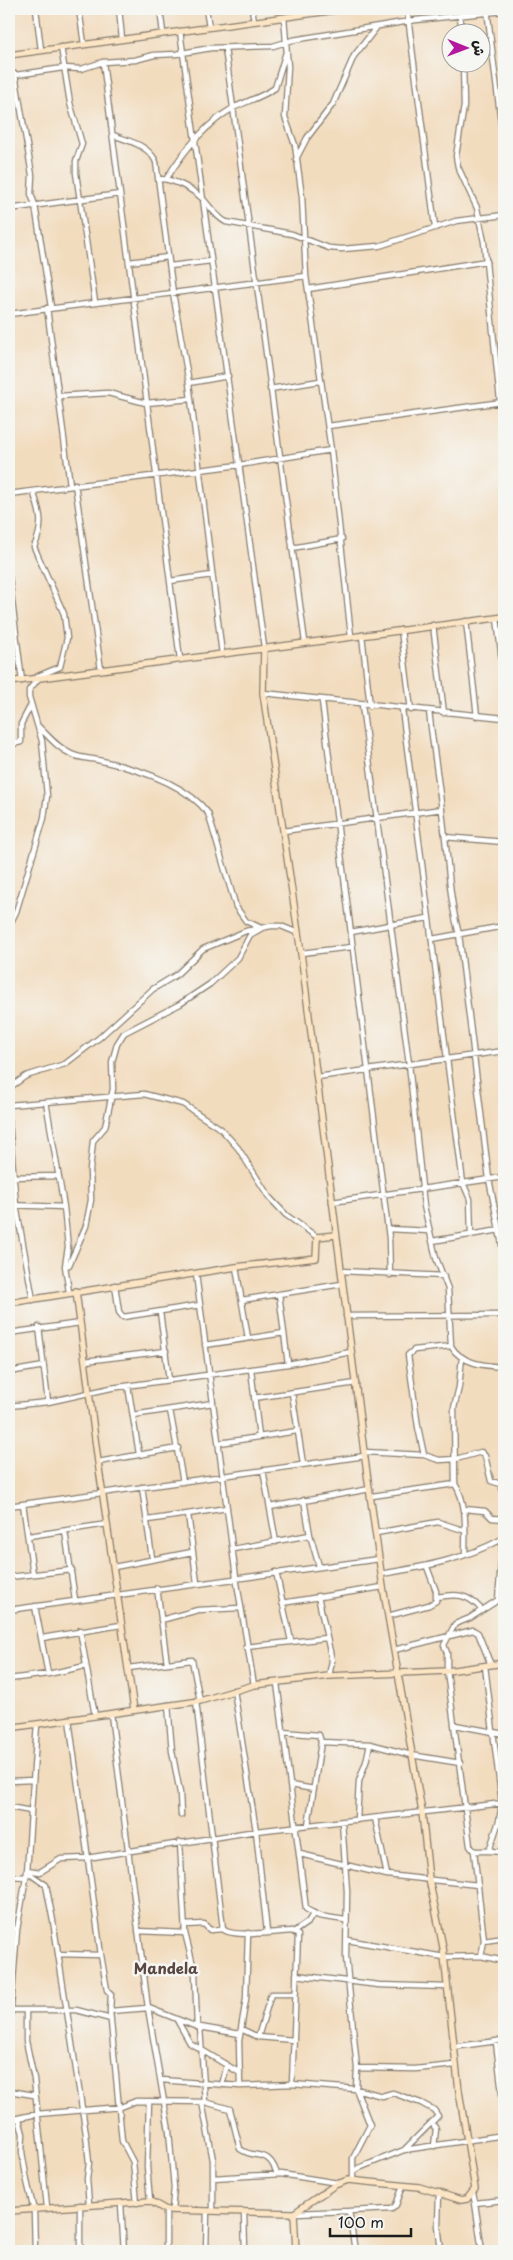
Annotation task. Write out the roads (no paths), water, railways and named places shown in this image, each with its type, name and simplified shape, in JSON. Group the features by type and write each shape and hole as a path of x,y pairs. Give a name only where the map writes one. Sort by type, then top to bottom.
{"street":[{"path":"36,9 41,50"},
{"path":"79,9 84,44"},
{"path":"119,9 122,39"},
{"path":"160,9 163,33"},
{"path":"206,9 209,27"},
{"path":"252,9 254,21"},
{"path":"290,9 291,16"},
{"path":"9,55 344,9"},
{"path":"407,9 435,227"},
{"path":"9,76 64,68 81,69 103,62 135,60 154,55 225,48 273,46 287,41 408,22 460,17 487,11 504,11"},
{"path":"487,11 504,147"},
{"path":"284,17 287,41 287,83 284,107 296,159 305,238 306,276 320,380 332,450 351,636"},
{"path":"460,17 461,22"},
{"path":"296,159 307,138 333,104 354,56 377,28"},
{"path":"180,31 264,647 263,693 301,953 340,1271 372,1496 381,1574 422,1812 429,1879 444,1957 455,2065 475,2181 473,2193 482,2251"},
{"path":"61,47 70,103 82,144 75,165 95,302"},
{"path":"225,48 305,642"},
{"path":"167,178 196,139 232,109 275,88 287,48"},
{"path":"103,62 146,403 158,476 180,659"},
{"path":"464,72 464,106 456,156 458,167 474,201 487,261 503,402 504,440"},
{"path":"15,74 32,175 31,194 35,204 59,396 101,670"},
{"path":"113,135 144,148 151,153 156,162 173,292 189,383 222,654"},
{"path":"158,179 167,178 204,200 219,218 226,222 248,224 305,238 329,248 360,248 392,242 435,227 504,215"},
{"path":"9,208 120,194"},
{"path":"129,262 168,257"},
{"path":"170,266 211,261"},
{"path":"308,289 487,261"},
{"path":"9,314 49,307 306,276"},
{"path":"189,383 228,376"},
{"path":"270,389 320,380"},
{"path":"59,396 108,394 146,403 191,399"},
{"path":"328,426 503,402"},
{"path":"9,494 239,465 332,450"},
{"path":"31,679 60,668 68,631 64,614 34,547 41,531 38,505 33,491"},
{"path":"292,548 342,539"},
{"path":"170,581 212,575"},
{"path":"9,577 22,681"},
{"path":"9,682 264,647 504,617"},
{"path":"497,618 504,678"},
{"path":"466,621 477,716"},
{"path":"434,625 444,713"},
{"path":"401,630 411,710"},
{"path":"362,635 370,706"},
{"path":"9,926 16,912 44,818 46,778 39,727 31,705 30,690 39,678"},
{"path":"263,693 370,706 504,718"},
{"path":"322,701 382,1195 388,1230 390,1275"},
{"path":"9,745 21,742 22,724 31,705"},
{"path":"362,705 409,1064 424,1189 424,1206 432,1241 448,1290 451,1346 462,1357 471,1362 504,1368"},
{"path":"402,709 463,1183 470,1200 471,1235"},
{"path":"429,711 453,912 459,934 489,1180 504,1253"},
{"path":"39,727 56,744 74,756 103,761 165,782 200,802 208,813 236,907 246,921 262,928"},
{"path":"283,831 377,817 442,810"},
{"path":"445,837 504,842"},
{"path":"351,932 428,918"},
{"path":"9,1088 26,1076 65,1064 99,1038 153,989 176,975 203,950 246,931 262,928 281,926 298,933"},
{"path":"432,939 504,926 504,936"},
{"path":"65,1266 68,1265 86,1226 92,1200 90,1170 93,1141 105,1127 113,1082 113,1055 116,1044 124,1033 180,1004 210,984 238,958 250,935 262,928"},
{"path":"301,953 352,947"},
{"path":"317,1077 504,1052"},
{"path":"9,1105 144,1094 162,1097 183,1104 221,1129 238,1148 269,1197 286,1215 317,1237 336,1234"},
{"path":"46,1102 64,1207 68,1247 65,1266 69,1292"},
{"path":"9,1121 11,1177 33,1300"},
{"path":"11,1177 58,1176"},
{"path":"332,1202 504,1177"},
{"path":"9,1205 64,1207"},
{"path":"388,1230 430,1231"},
{"path":"432,1241 500,1230"},
{"path":"9,1303 236,1267 316,1258 317,1237"},
{"path":"236,1267 248,1338"},
{"path":"340,1271 390,1275 444,1276"},
{"path":"196,1274 220,1443 222,1476 240,1608 254,1685"},
{"path":"242,1300 342,1284"},
{"path":"115,1285 120,1316 200,1305"},
{"path":"76,1291 102,1492 118,1594 120,1624 134,1710"},
{"path":"279,1294 288,1364"},
{"path":"160,1312 169,1380"},
{"path":"346,1316 504,1314"},
{"path":"9,1333 38,1327 80,1323"},
{"path":"38,1327 48,1402"},
{"path":"205,1345 284,1333"},
{"path":"424,1455 418,1428 408,1354 414,1350 451,1346"},
{"path":"85,1361 166,1351"},
{"path":"9,1406 48,1402 90,1392 288,1364 351,1352"},
{"path":"462,1357 460,1387 454,1408 455,1484 461,1493 465,1509 463,1530 465,1534 465,1556"},
{"path":"9,1372 44,1366"},
{"path":"251,1369 259,1437"},
{"path":"254,1398 356,1384"},
{"path":"128,1386 139,1454"},
{"path":"292,1394 303,1464"},
{"path":"133,1415 213,1403"},
{"path":"170,1410 183,1482"},
{"path":"220,1443 297,1431"},
{"path":"98,1462 178,1448"},
{"path":"9,1506 365,1454 424,1455 439,1460 456,1459 480,1452 485,1456 491,1481 503,1485 504,1494"},
{"path":"263,1470 276,1542"},
{"path":"372,1496 455,1484"},
{"path":"142,1488 152,1558"},
{"path":"270,1507 370,1489"},
{"path":"304,1500 310,1535 320,1566"},
{"path":"23,1504 34,1574"},
{"path":"148,1520 227,1508"},
{"path":"465,1509 485,1511 492,1518 504,1519"},
{"path":"188,1514 197,1583"},
{"path":"376,1533 438,1522 463,1530"},
{"path":"29,1536 108,1524"},
{"path":"65,1531 75,1600"},
{"path":"233,1549 310,1535"},
{"path":"381,1574 427,1567 465,1556 483,1550 504,1538"},
{"path":"481,1956 484,1941 474,1851 470,1846 447,1671 447,1653 444,1645 446,1636 454,1624 470,1618 481,1608 498,1599 504,1538"},
{"path":"114,1567 152,1558 192,1552"},
{"path":"9,1610 236,1577 379,1559"},
{"path":"388,1616 429,1605 436,1601 437,1597 427,1567"},
{"path":"9,1577 72,1570"},
{"path":"276,1572 291,1641"},
{"path":"282,1603 383,1587"},
{"path":"157,1588 167,1663"},
{"path":"437,1597 462,1595 474,1601 481,1608"},
{"path":"318,1596 332,1661 330,1676"},
{"path":"35,1606 48,1674"},
{"path":"161,1620 198,1610 240,1608"},
{"path":"42,1638 120,1624"},
{"path":"80,1630 95,1716"},
{"path":"394,1650 446,1636 476,1631 488,1666 503,1803 489,1851"},
{"path":"246,1647 326,1638"},
{"path":"128,1668 192,1660 224,1929 228,1933 295,1931 308,1922 314,1913"},
{"path":"9,1703 10,1728 198,1701 254,1685 330,1676 447,1671 504,1663"},
{"path":"9,1679 48,1674 86,1666"},
{"path":"277,1683 300,1854 304,1903 306,1909 314,1913 345,1920"},
{"path":"234,1690 256,1831 267,1932"},
{"path":"168,1705 172,1751 180,1793 180,1815"},
{"path":"111,1714 148,2008 169,2131 174,2188 169,2210 166,2251"},
{"path":"69,1720 101,1955 107,1990 111,1994 110,2011 121,2107 122,2141 133,2162 137,2204"},
{"path":"9,2034 17,1930 27,1873 37,1724"},
{"path":"455,1725 504,1734"},
{"path":"283,1732 318,1734 321,1742 308,1825"},
{"path":"321,1742 370,1744 411,1755 460,1763"},
{"path":"357,1820 359,1780 370,1744"},
{"path":"9,1781 33,1780"},
{"path":"290,1785 314,1789"},
{"path":"9,1876 40,1872 61,1859 87,1858 180,1842 213,1840 256,1831 503,1803"},
{"path":"9,1807 31,1811"},
{"path":"375,1818 387,1875"},
{"path":"342,1822 346,1866 346,1940 357,2068 356,2088 370,2125 353,2158 353,2180"},
{"path":"180,1842 185,1933 195,1973 198,2027 203,2051 203,2102 213,2160 206,2251"},
{"path":"474,1851 504,1852"},
{"path":"300,1854 387,1875 478,1885"},
{"path":"27,1873 46,1886 68,2010 82,2110 89,2163 89,2204"},
{"path":"185,1926 204,1924 210,1930 224,1929"},
{"path":"9,1927 17,1930"},
{"path":"292,2084 298,1935 295,1931"},
{"path":"138,1932 185,1933"},
{"path":"240,2086 240,2032 246,1998 248,1933"},
{"path":"484,1941 504,1938"},
{"path":"346,1940 444,1957 481,1956 504,1961"},
{"path":"58,1954 101,1955"},
{"path":"296,1975 379,1986 447,1987"},
{"path":"258,2037 271,1994 295,1994"},
{"path":"110,2011 148,2008 198,2027 240,2032 258,2037 294,2040"},
{"path":"26,2010 26,2041 48,2207"},
{"path":"10,2011 68,2010 85,2012 111,2019"},
{"path":"177,2020 190,2043 240,2072"},
{"path":"453,2047 504,2040"},
{"path":"496,2042 504,2110"},
{"path":"222,2085 227,2065"},
{"path":"357,2068 415,2069 455,2065"},
{"path":"161,2080 240,2086 292,2084 356,2088 382,2096 393,2093 421,2102 434,2110 438,2116 404,2150"},
{"path":"9,2091 34,2095"},
{"path":"149,2100 147,2167 150,2202"},
{"path":"9,2120 36,2114 121,2107 130,2102 149,2100 203,2102 230,2109 240,2149 246,2153 267,2156 272,2161 277,2174"},
{"path":"19,2119 23,2134 22,2152 34,2211 36,2251"},
{"path":"432,2123 436,2129 434,2146"},
{"path":"353,2172 378,2159 404,2150 504,2136"},
{"path":"213,2178 277,2174 339,2183 353,2180 419,2187 461,2200 473,2193"},
{"path":"294,2213 339,2183"},
{"path":"9,2211 34,2211 48,2207 89,2204 137,2204 150,2202 169,2210 294,2213 392,2209 396,2205 403,2186"},
{"path":"439,2192 438,2220 441,2251"},
{"path":"475,2203 504,2200"},
{"path":"122,2204 124,2251"},
{"path":"80,2205 80,2251"},
{"path":"349,2211 355,2251"},
{"path":"244,2212 245,2251"},
{"path":"294,2213 296,2251"}],"district":[{"name":"Mandela","path":"166,1967"}]}
